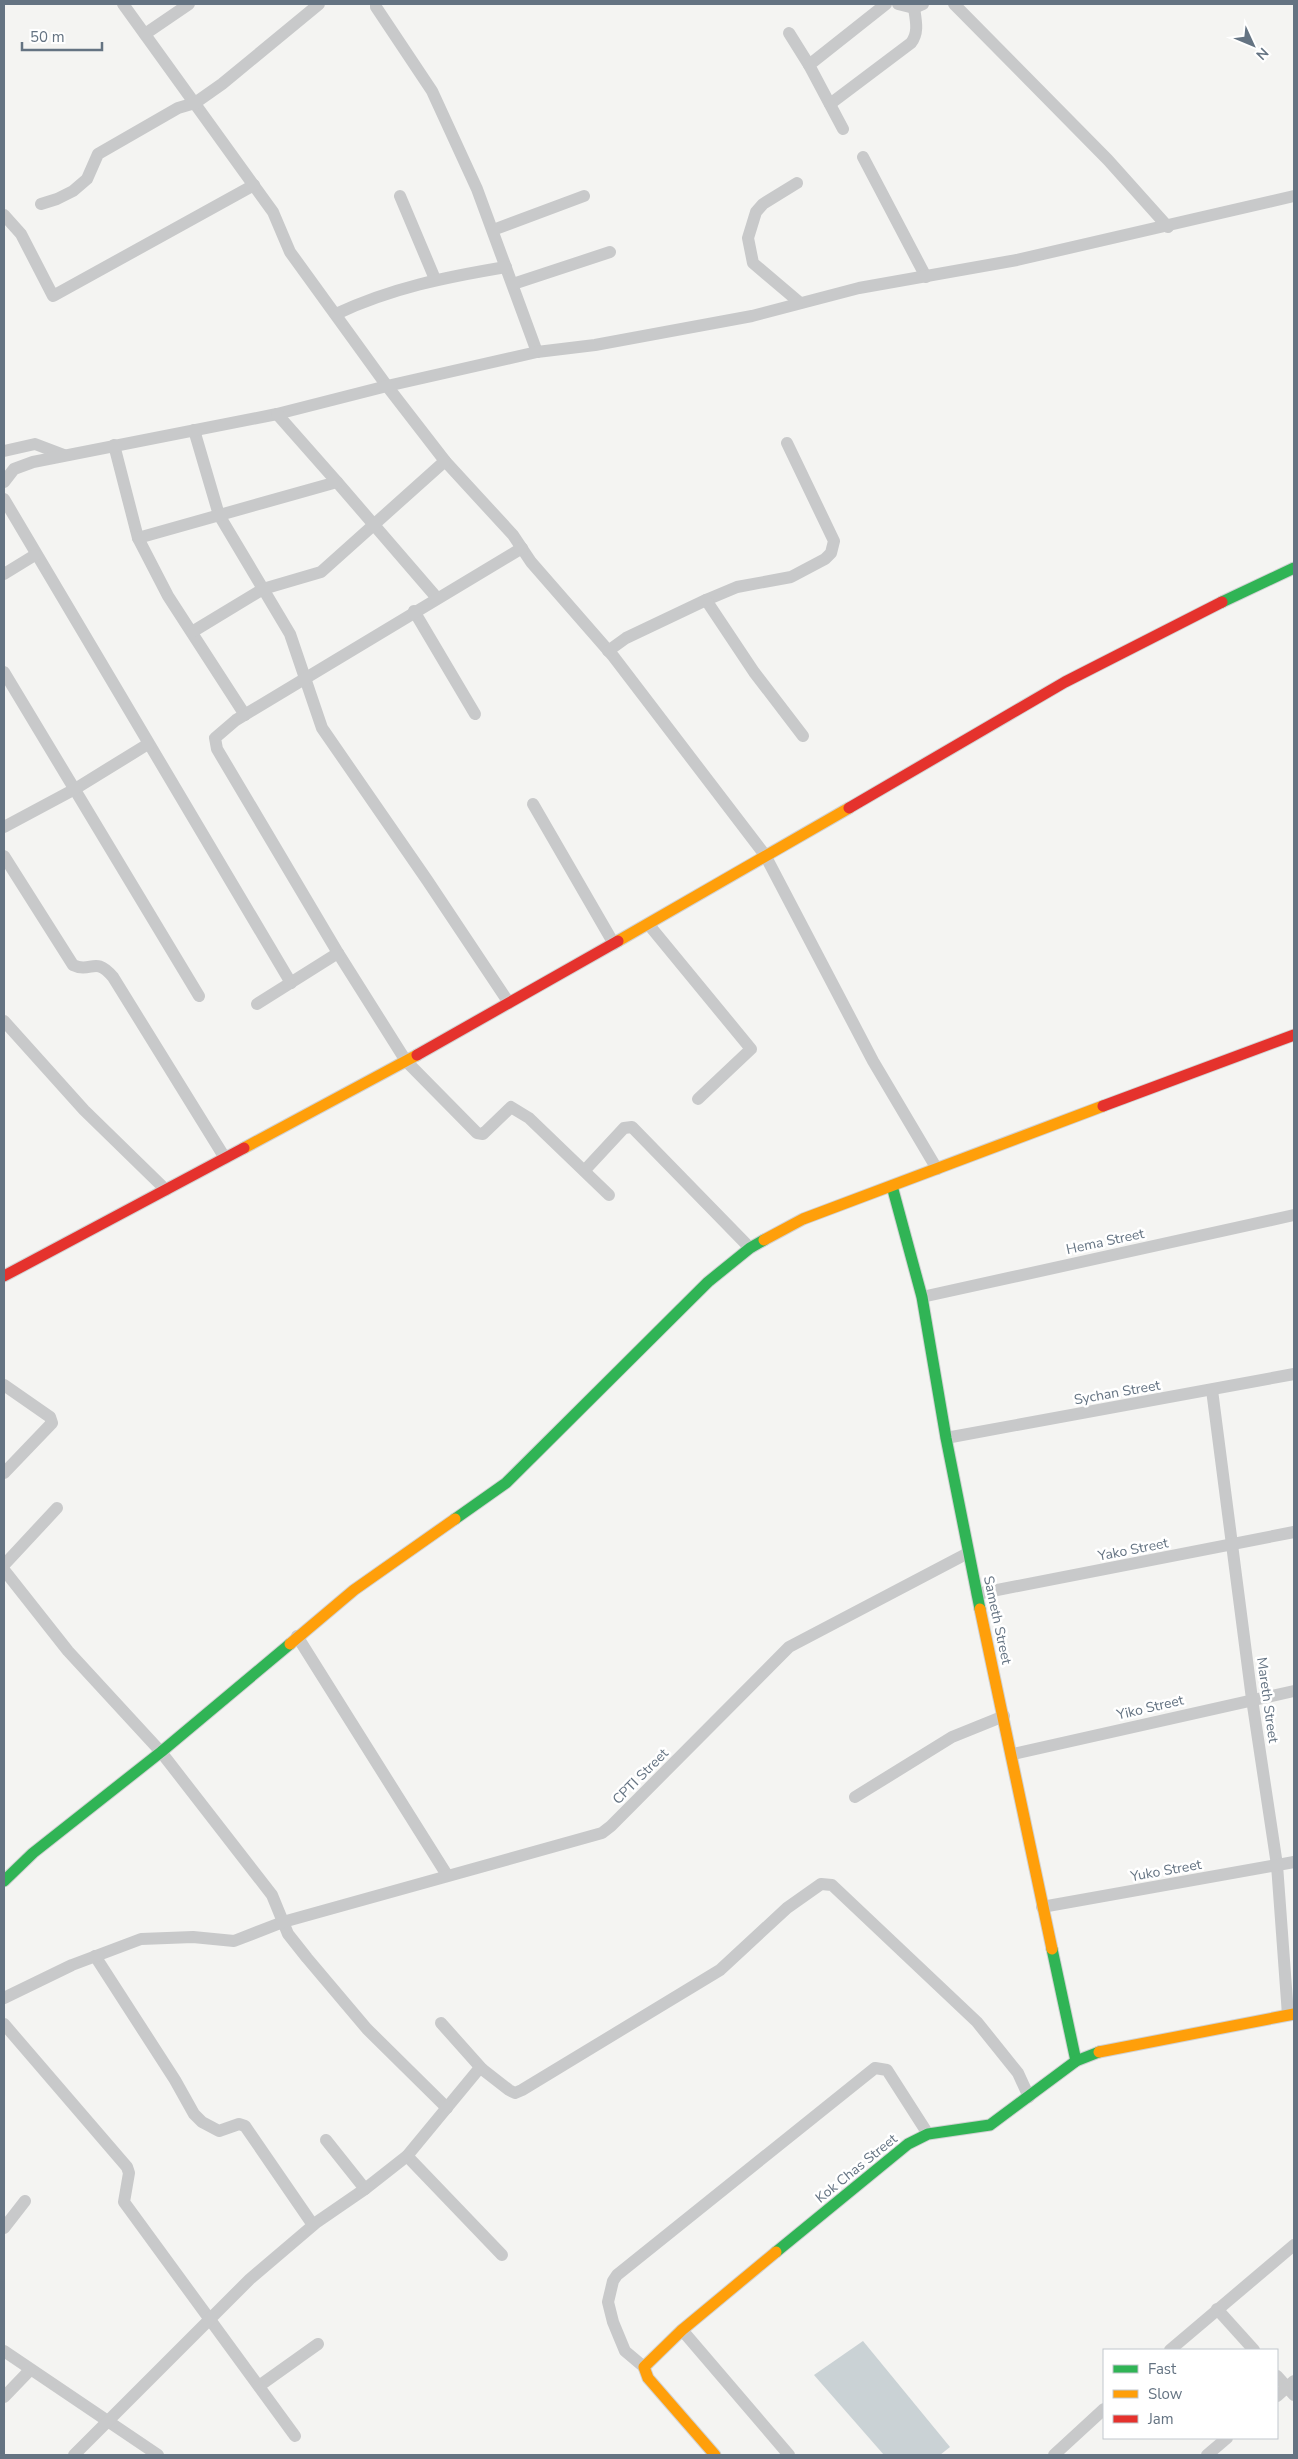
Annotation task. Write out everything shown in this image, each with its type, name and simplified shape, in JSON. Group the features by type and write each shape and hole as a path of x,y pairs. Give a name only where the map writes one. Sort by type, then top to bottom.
{"street":[{"path":"123,4 273,212 290,252 387,386 445,461 513,535 531,562 608,651 765,855 873,1061 937,1169"},
{"path":"145,34 189,4"},
{"path":"41,204 73,191 87,179 98,154 178,108 195,103 319,4"},
{"path":"376,4 376,7 432,91 477,189 537,352"},
{"path":"809,65 886,4"},
{"path":"830,104 915,38 919,6 898,4"},
{"path":"954,4 1108,160 1168,227"},
{"path":"789,33 809,65 843,129"},
{"path":"863,157 926,277"},
{"path":"797,183 763,204 756,212 748,238 752,263 799,302"},
{"path":"4,215 21,234 53,296 254,185"},
{"path":"400,196 436,279"},
{"path":"493,230 584,196"},
{"path":"4,482 14,470 22,465 64,455 277,414 387,386 537,352 595,344 752,316 799,302 859,288 1017,260 1168,227 1294,196"},
{"path":"513,284 610,252"},
{"path":"336,314 361,302 436,279 506,267"},
{"path":"277,414 437,598"},
{"path":"194,430 219,515 290,634 322,728 417,865 509,1003"},
{"path":"608,651 626,638 706,600 737,587 791,577 825,559 831,553 834,541 787,443"},
{"path":"4,450 35,444 64,455"},
{"path":"114,445 138,538 168,596 245,715"},
{"path":"192,632 263,589 321,572 445,461"},
{"path":"138,538 337,482"},
{"path":"4,499 35,555 291,983"},
{"path":"522,548 414,611 245,715 214,738 217,749 338,953 406,1061 477,1133 483,1134 511,1107 514,1108 585,1170 609,1195"},
{"path":"4,574 35,555"},
{"path":"4,1276 406,1061 648,925 765,855 1065,682 1230,598 1294,568"},
{"path":"706,600 754,672 803,736"},
{"path":"414,611 475,714"},
{"path":"4,672 199,996"},
{"path":"4,827 75,789 148,744"},
{"path":"533,804 614,944"},
{"path":"4,856 73,965 81,969 97,965 105,968 113,977 225,1158"},
{"path":"648,925 751,1049 698,1099"},
{"path":"257,1004 338,953"},
{"path":"4,1021 84,1110 166,1190"},
{"path":"4,1881 33,1854 161,1752 296,1636 354,1590 506,1483 708,1282 750,1248 803,1219 1294,1035"},
{"path":"585,1170 624,1128 632,1128 750,1248"},
{"name":"Sameth Street","path":"892,1186 922,1297 968,1553 1013,1754 1042,1907 1076,2061"},
{"name":"Hema Street","path":"922,1297 1294,1215"},
{"name":"Sychan Street","path":"946,1438 1294,1374"},
{"path":"4,1385 50,1417 52,1422 4,1473"},
{"name":"Mareth Street","path":"1212,1390 1252,1699 1278,1865 1291,2014"},
{"path":"4,1565 57,1508"},
{"name":"Yako Street","path":"977,1594 1233,1546 1294,1532"},
{"name":"CPTI Street","path":"4,1998 72,1965 141,1939 193,1937 234,1941 283,1922 608,1830 789,1647 968,1553"},
{"path":"4,1570 68,1651 161,1752 272,1895 288,1934 368,2029 447,2108"},
{"path":"296,1636 448,1875"},
{"name":"Yiko Street","path":"1013,1754 1294,1691"},
{"path":"855,1797 952,1737 1004,1716"},
{"name":"Yuko Street","path":"1042,1907 1294,1862"},
{"path":"441,2023 482,2069 515,2093 720,1970 787,1908 821,1884 832,1885 977,2022 1018,2072 1029,2097"},
{"path":"95,1956 175,2080 194,2114 202,2122 219,2131 239,2124 244,2126 313,2225"},
{"name":"Kok Chas Street","path":"644,2367 649,2360 682,2330 908,2144 928,2134 990,2125 1076,2061 1096,2053 1291,2014"},
{"path":"4,2024 127,2167 129,2173 124,2202 295,2436"},
{"path":"715,2455 648,2378 644,2367 625,2351 613,2322 608,2302 613,2281 617,2275 875,2068 887,2070 928,2134"},
{"path":"74,2455 250,2279 313,2225 365,2189 407,2156 476,2072 482,2069"},
{"path":"326,2140 365,2189"},
{"path":"407,2156 502,2255"},
{"path":"4,2228 25,2201"},
{"path":"1171,2349 1294,2245"},
{"path":"1217,2309 1253,2349"},
{"path":"682,2330 789,2455"},
{"path":"259,2386 318,2344"},
{"path":"4,2351 158,2455"},
{"path":"4,2397 30,2370"},
{"path":"1278,2377 1292,2388 1278,2395"},
{"path":"1054,2455 1103,2410"},
{"path":"1207,2455 1227,2439"}],"shaded area":[{"path":"863,2341 950,2447 940,2455 884,2455 814,2375"}],"traffic: fast":[{"path":"1222,602 1294,568"},
{"path":"892,1186 922,1297 946,1438 980,1609"},
{"path":"455,1519 506,1483 708,1282 750,1248 764,1240"},
{"path":"4,1881 33,1853 161,1752 290,1644"},
{"path":"1052,1949 1076,2061"},
{"path":"776,2252 908,2144 928,2134 990,2125 1076,2061 1099,2052"}],"traffic: slow":[{"path":"618,941 849,808"},
{"path":"244,1148 417,1055"},
{"path":"764,1240 803,1219 1103,1106"},
{"path":"290,1644 354,1590 455,1519"},
{"path":"980,1609 1052,1949"},
{"path":"1099,2052 1294,2014"},
{"path":"715,2455 648,2378 644,2367 682,2330 776,2252"}],"traffic: jam":[{"path":"849,808 1065,682 1222,602"},
{"path":"417,1055 618,941"},
{"path":"1103,1106 1294,1035"},
{"path":"4,1276 244,1148"}]}
